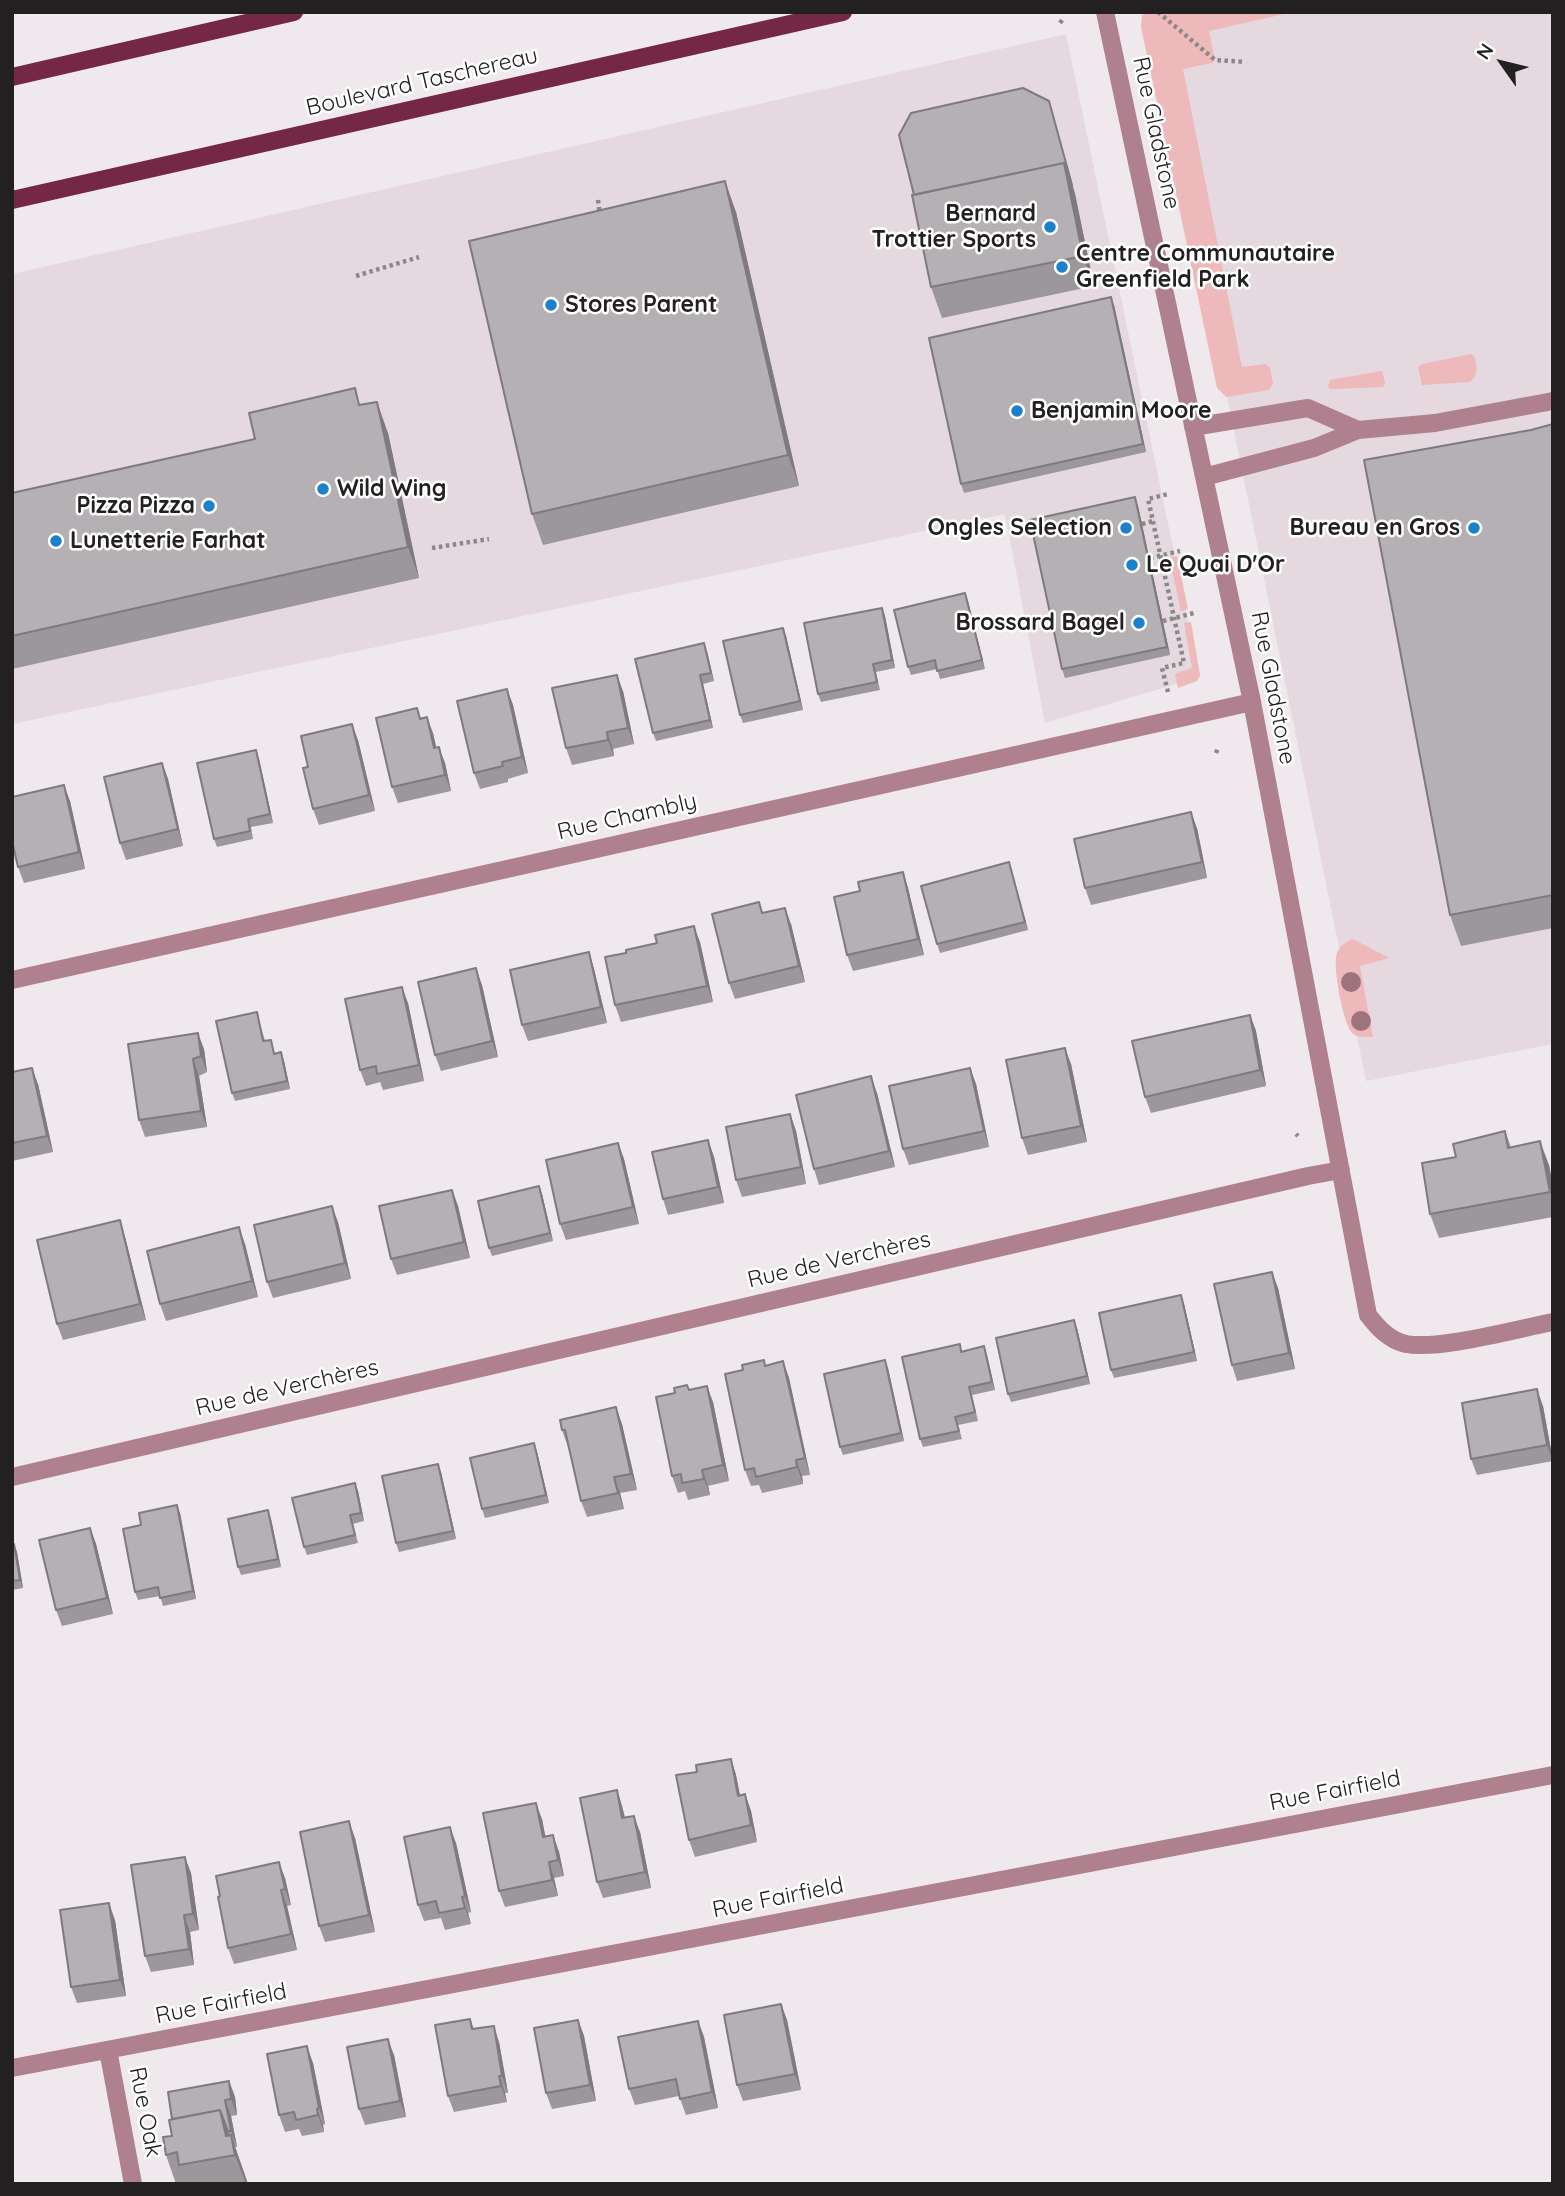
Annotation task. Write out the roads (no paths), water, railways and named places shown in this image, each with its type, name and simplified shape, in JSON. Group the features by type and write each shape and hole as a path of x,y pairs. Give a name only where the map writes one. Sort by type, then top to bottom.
{"main road":[{"path":"12,77 294,12"},
{"name":"Boulevard Taschereau","path":"12,200 843,12"}],"street":[{"name":"Rue Gladstone","path":"1105,12 1252,702 1341,1170"},
{"path":"1204,477 1314,448 1358,430 1435,423 1553,401"},
{"path":"1193,426 1308,408 1358,430"},
{"name":"Rue Chambly","path":"12,980 1252,702"},
{"path":"1341,1170 1367,1315 1384,1334 1406,1343 1443,1343 1553,1322"},
{"name":"Rue de Verchères","path":"12,1477 1341,1170"},
{"name":"Rue Fairfield","path":"12,2068 1553,1775"},
{"name":"Rue Oak","path":"108,2050 133,2184"}],"place":[{"name":"Bernard Trottier Sports","path":"1050,227"},
{"name":"Centre Communautaire Greenfield Park","path":"1062,267"},
{"name":"Stores Parent","path":"551,305"},
{"name":"Benjamin Moore","path":"1017,411"},
{"name":"Wild Wing","path":"323,489"},
{"name":"Pizza Pizza","path":"209,506"},
{"name":"Ongles Selection","path":"1126,528"},
{"name":"Bureau en Gros","path":"1474,528"},
{"name":"Lunetterie Farhat","path":"56,541"},
{"name":"Le Quai D'Or","path":"1132,565"},
{"name":"Brossard Bagel","path":"1139,623"}]}
